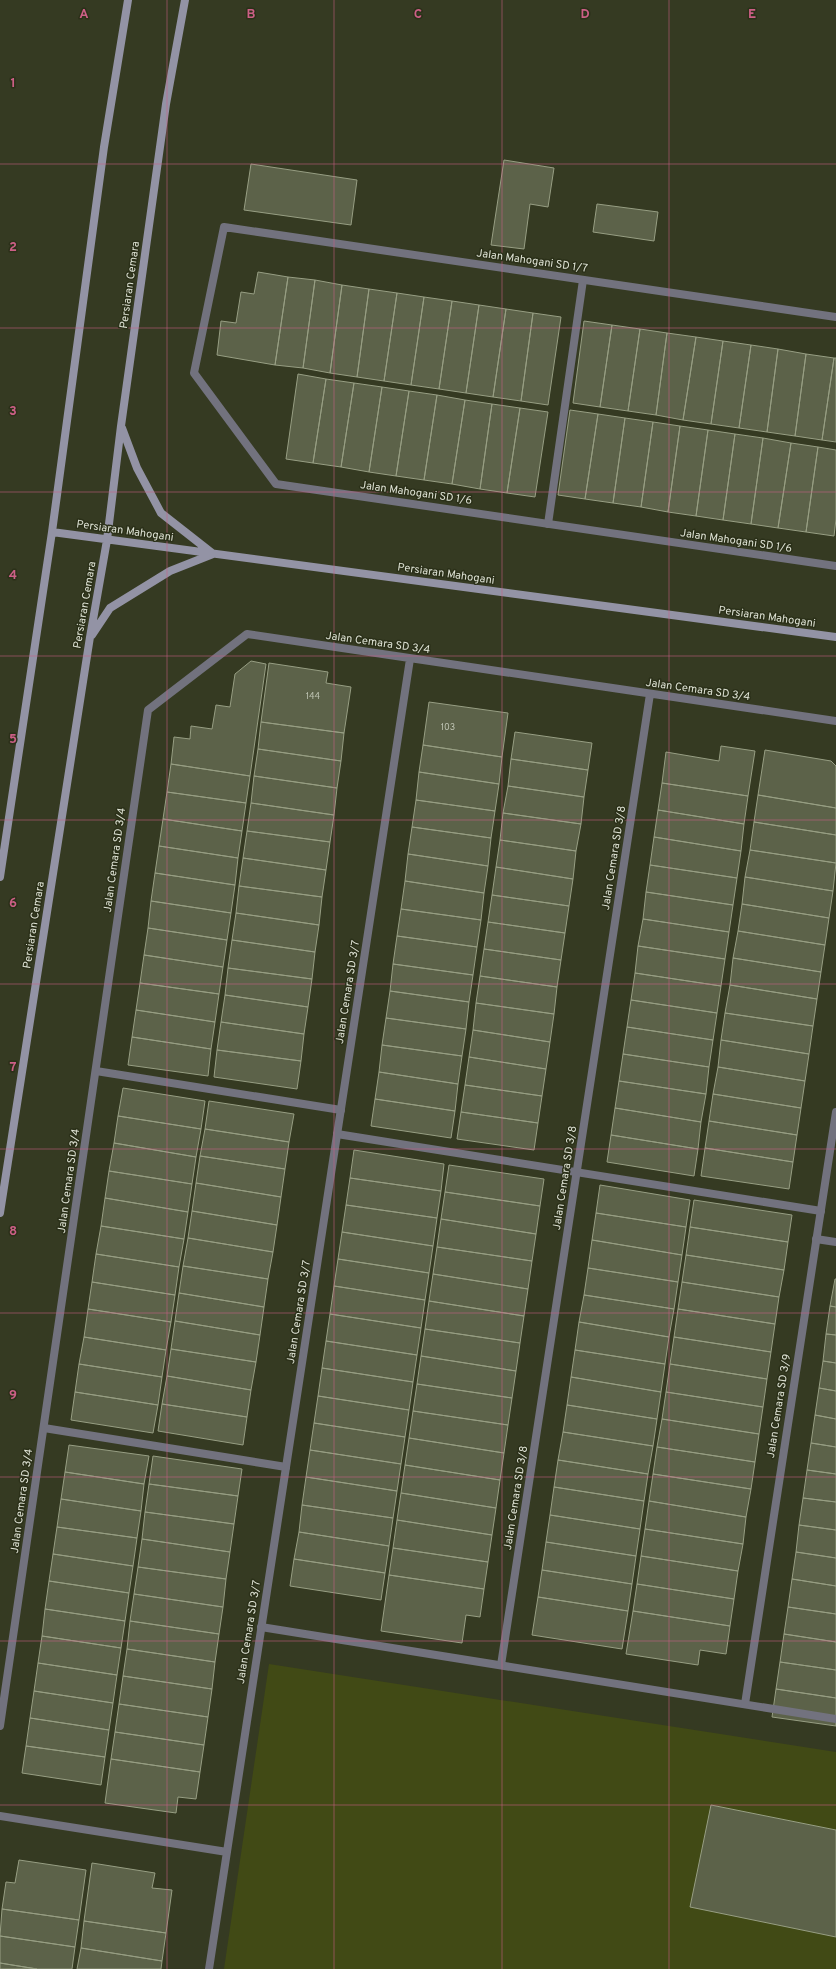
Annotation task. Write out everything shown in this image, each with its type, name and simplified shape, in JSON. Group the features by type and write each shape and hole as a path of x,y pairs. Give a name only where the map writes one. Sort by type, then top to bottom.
{"main road":[{"path":"0,877 52,532 104,147 128,0"},
{"name":"Persiaran Cemara","path":"0,1213 90,637 108,540 121,426 166,104 185,0"},
{"path":"121,426 137,468 161,513 213,554"},
{"name":"Persiaran Mahogani","path":"52,532 836,637"},
{"path":"90,637 110,608 170,571 213,554"}],"street":[{"name":"Jalan Mahogani SD 1/7","path":"224,226 836,317"},
{"name":"Jalan Mahogani SD 1/6","path":"224,226 194,374 276,484 836,566"},
{"path":"548,524 583,280"},
{"name":"Jalan Cemara SD 3/4","path":"0,1726 148,710 247,634 836,721"},
{"name":"Jalan Cemara SD 3/7","path":"209,1969 410,658"},
{"name":"Jalan Cemara SD 3/8","path":"501,1665 650,694"},
{"path":"96,1071 341,1110"},
{"name":"Jalan Cemara SD 3/9","path":"745,1704 836,1112"},
{"path":"337,1134 821,1211"},
{"path":"816,1239 836,1242"},
{"path":"44,1428 286,1467"},
{"path":"261,1627 836,1719"},
{"path":"0,1816 227,1852"}],"green space":[{"path":"269,1664 836,1752 836,1969 224,1969"}],"building":[{"path":"504,160 554,168 548,207 530,204 524,249 491,245"},
{"path":"251,164 357,180 351,225 244,210"},
{"path":"597,204 658,212 654,241 593,232"},
{"path":"258,272 288,277 275,365 217,355 221,321 236,323 241,292 254,294"},
{"path":"288,277 315,280 303,368 275,365"},
{"path":"315,280 342,285 330,373 303,368"},
{"path":"342,285 369,289 357,377 330,373"},
{"path":"369,289 397,293 384,381 357,377"},
{"path":"397,293 424,297 411,385 384,381"},
{"path":"424,297 452,301 439,389 411,385"},
{"path":"452,301 479,305 466,393 439,389"},
{"path":"479,305 506,309 493,397 466,393"},
{"path":"506,309 533,313 521,401 493,397"},
{"path":"533,313 561,317 548,405 521,401"},
{"path":"584,321 612,325 600,407 573,403"},
{"path":"612,325 640,329 628,411 600,407"},
{"path":"640,329 667,333 656,415 628,411"},
{"path":"667,333 696,337 683,420 656,415"},
{"path":"696,337 723,341 711,424 683,420"},
{"path":"723,341 751,345 739,428 711,424"},
{"path":"751,345 778,349 767,432 739,428"},
{"path":"778,349 806,354 795,436 767,432"},
{"path":"806,354 834,358 822,440 795,436"},
{"path":"834,358 836,358 836,442 822,440"},
{"path":"298,374 326,379 313,463 286,459"},
{"path":"326,379 354,383 341,467 313,463"},
{"path":"354,383 382,387 369,472 341,467"},
{"path":"382,387 409,391 396,476 369,472"},
{"path":"409,391 437,395 424,480 396,476"},
{"path":"437,395 465,400 452,484 424,480"},
{"path":"465,400 492,404 480,489 452,484"},
{"path":"492,404 520,408 507,493 480,489"},
{"path":"520,408 548,412 535,497 507,493"},
{"path":"570,410 598,414 585,499 558,495"},
{"path":"598,414 625,418 613,503 585,499"},
{"path":"625,418 653,422 641,507 613,503"},
{"path":"653,422 680,426 668,512 641,507"},
{"path":"680,426 708,430 696,516 668,512"},
{"path":"708,430 735,434 723,520 696,516"},
{"path":"735,434 763,438 751,524 723,520"},
{"path":"763,438 791,443 778,528 751,524"},
{"path":"791,443 818,447 806,532 778,528"},
{"path":"818,447 836,450 836,519 834,536 806,532"},
{"path":"251,661 266,664 250,776 171,764 174,737 190,739 191,726 212,729 216,705 230,707 235,674"},
{"path":"269,663 328,672 326,683 351,687 344,733 261,722"},
{"path":"429,702 508,713 502,757 423,745"},
{"path":"261,722 344,733 341,761 258,749"},
{"path":"515,732 592,743 588,770 511,759"},
{"path":"423,745 502,757 499,784 419,772"},
{"path":"721,746 755,751 748,796 662,783 666,752 719,761"},
{"path":"258,749 341,761 337,788 254,776"},
{"path":"765,750 831,761 836,766 836,808 758,795"},
{"path":"511,759 588,770 584,797 508,786"},
{"path":"171,764 250,776 246,803 167,792"},
{"path":"419,772 499,784 495,811 416,800"},
{"path":"254,776 337,788 334,815 251,803"},
{"path":"662,783 748,796 744,824 658,810"},
{"path":"508,786 584,797 581,824 503,813"},
{"path":"167,792 246,803 242,831 163,819"},
{"path":"758,795 836,808 836,835 754,822"},
{"path":"416,800 495,811 491,838 412,827"},
{"path":"251,803 334,815 330,842 247,831"},
{"path":"658,810 744,824 741,851 654,837"},
{"path":"503,813 581,824 576,851 500,840"},
{"path":"163,819 242,831 238,858 159,846"},
{"path":"754,822 836,835 836,863 750,850"},
{"path":"412,827 491,838 488,866 408,854"},
{"path":"247,831 330,842 326,870 243,858"},
{"path":"654,837 741,851 737,878 650,865"},
{"path":"500,840 576,851 573,879 496,867"},
{"path":"159,846 238,858 235,885 155,873"},
{"path":"750,850 836,863 833,891 745,877"},
{"path":"408,854 488,866 484,893 405,881"},
{"path":"243,858 326,870 322,897 239,886"},
{"path":"650,865 737,878 733,905 646,892"},
{"path":"496,867 573,879 569,906 492,895"},
{"path":"155,873 235,885 231,913 151,901"},
{"path":"745,877 833,891 829,918 742,904"},
{"path":"405,881 484,893 481,920 401,909"},
{"path":"239,886 322,897 319,925 236,913"},
{"path":"646,892 733,905 729,932 643,919"},
{"path":"492,895 569,906 565,933 488,922"},
{"path":"151,901 231,913 227,940 148,928"},
{"path":"742,904 829,918 825,945 738,931"},
{"path":"401,909 481,920 477,947 397,936"},
{"path":"236,913 319,925 315,952 232,940"},
{"path":"643,919 729,932 725,959 638,946"},
{"path":"488,922 565,933 561,960 484,949"},
{"path":"148,928 227,940 223,967 144,955"},
{"path":"738,931 825,945 821,972 733,958"},
{"path":"397,936 477,947 473,975 393,964"},
{"path":"232,940 315,952 312,979 228,968"},
{"path":"638,946 725,959 721,986 635,973"},
{"path":"484,949 561,960 557,987 480,976"},
{"path":"144,955 223,967 219,994 140,983"},
{"path":"733,958 821,972 817,999 730,985"},
{"path":"393,964 473,975 469,1002 390,991"},
{"path":"228,968 312,979 308,1007 225,995"},
{"path":"635,973 721,986 717,1013 631,1000"},
{"path":"480,976 557,987 554,1014 476,1003"},
{"path":"140,983 219,994 215,1022 136,1010"},
{"path":"730,985 817,999 813,1026 725,1013"},
{"path":"390,991 469,1002 466,1029 386,1018"},
{"path":"225,995 308,1007 304,1034 221,1022"},
{"path":"631,1000 717,1013 713,1040 627,1027"},
{"path":"476,1003 554,1014 550,1042 473,1030"},
{"path":"136,1010 215,1022 211,1049 132,1037"},
{"path":"725,1013 813,1026 809,1054 721,1040"},
{"path":"386,1018 466,1029 462,1056 382,1045"},
{"path":"221,1022 304,1034 301,1061 217,1050"},
{"path":"627,1027 713,1040 709,1067 623,1054"},
{"path":"473,1030 550,1042 546,1069 469,1057"},
{"path":"132,1037 211,1049 208,1076 128,1065"},
{"path":"721,1040 809,1054 805,1081 718,1067"},
{"path":"382,1045 462,1056 458,1084 379,1072"},
{"path":"217,1050 301,1061 297,1089 214,1077"},
{"path":"623,1054 709,1067 706,1094 619,1081"},
{"path":"469,1057 546,1069 542,1096 465,1085"},
{"path":"718,1067 805,1081 801,1108 713,1094"},
{"path":"379,1072 458,1084 455,1111 375,1099"},
{"path":"619,1081 706,1094 701,1122 615,1108"},
{"path":"465,1085 542,1096 538,1123 461,1112"},
{"path":"123,1088 205,1101 201,1129 118,1116"},
{"path":"713,1094 801,1108 797,1135 709,1121"},
{"path":"375,1099 455,1111 451,1138 371,1126"},
{"path":"209,1101 294,1114 289,1142 205,1129"},
{"path":"615,1108 701,1122 698,1149 611,1135"},
{"path":"461,1112 538,1123 534,1150 457,1139"},
{"path":"118,1116 201,1129 196,1157 114,1143"},
{"path":"709,1121 797,1135 793,1162 705,1148"},
{"path":"205,1129 289,1142 285,1169 200,1156"},
{"path":"611,1135 698,1149 694,1176 607,1162"},
{"path":"114,1143 196,1157 192,1184 109,1171"},
{"path":"705,1148 793,1162 789,1189 701,1176"},
{"path":"354,1150 444,1164 441,1191 350,1178"},
{"path":"200,1156 285,1169 281,1197 196,1183"},
{"path":"449,1165 544,1179 540,1206 445,1192"},
{"path":"109,1171 192,1184 188,1212 105,1198"},
{"path":"350,1178 441,1191 437,1218 346,1205"},
{"path":"196,1183 281,1197 277,1225 192,1211"},
{"path":"600,1185 690,1200 686,1227 596,1213"},
{"path":"445,1192 540,1206 536,1234 441,1219"},
{"path":"105,1198 188,1212 184,1239 101,1226"},
{"path":"694,1200 792,1215 788,1242 690,1227"},
{"path":"346,1205 437,1218 433,1246 342,1232"},
{"path":"192,1211 277,1225 273,1252 188,1238"},
{"path":"596,1213 686,1227 682,1255 592,1240"},
{"path":"441,1219 536,1234 532,1261 437,1247"},
{"path":"101,1226 184,1239 179,1267 96,1254"},
{"path":"690,1227 788,1242 784,1270 686,1255"},
{"path":"342,1232 433,1246 429,1273 338,1259"},
{"path":"188,1238 273,1252 268,1279 183,1266"},
{"path":"592,1240 682,1255 678,1282 588,1268"},
{"path":"437,1247 532,1261 528,1289 433,1274"},
{"path":"96,1254 179,1267 175,1295 92,1282"},
{"path":"686,1255 784,1270 779,1297 682,1282"},
{"path":"338,1259 429,1273 425,1300 334,1286"},
{"path":"183,1266 268,1279 264,1307 179,1293"},
{"path":"588,1268 678,1282 674,1309 584,1295"},
{"path":"433,1274 528,1289 524,1316 429,1301"},
{"path":"836,1279 836,1307 830,1306"},
{"path":"92,1282 175,1295 171,1322 88,1309"},
{"path":"682,1282 779,1297 775,1324 678,1309"},
{"path":"334,1286 425,1300 421,1328 330,1314"},
{"path":"179,1293 264,1307 260,1335 175,1321"},
{"path":"584,1295 674,1309 669,1337 579,1322"},
{"path":"429,1301 524,1316 520,1343 425,1329"},
{"path":"830,1306 836,1307 836,1335 826,1334"},
{"path":"88,1309 171,1322 166,1350 84,1337"},
{"path":"678,1309 775,1324 771,1352 674,1337"},
{"path":"330,1314 421,1328 417,1355 326,1341"},
{"path":"175,1321 260,1335 256,1362 171,1349"},
{"path":"579,1322 669,1337 665,1364 575,1350"},
{"path":"425,1329 520,1343 516,1371 421,1356"},
{"path":"826,1334 836,1335 836,1363 823,1361"},
{"path":"84,1337 166,1350 162,1377 79,1364"},
{"path":"674,1337 771,1352 767,1379 670,1364"},
{"path":"326,1341 417,1355 413,1382 322,1368"},
{"path":"171,1349 256,1362 251,1390 167,1376"},
{"path":"575,1350 665,1364 661,1392 571,1377"},
{"path":"421,1356 516,1371 512,1398 417,1384"},
{"path":"823,1361 836,1363 836,1391 819,1388"},
{"path":"79,1364 162,1377 158,1405 75,1392"},
{"path":"670,1364 767,1379 763,1407 666,1392"},
{"path":"322,1368 413,1382 409,1410 318,1396"},
{"path":"167,1376 251,1390 247,1417 162,1404"},
{"path":"571,1377 661,1392 657,1419 567,1405"},
{"path":"417,1384 512,1398 508,1425 413,1411"},
{"path":"819,1388 836,1391 836,1419 815,1415"},
{"path":"75,1392 158,1405 153,1433 71,1420"},
{"path":"666,1392 763,1407 759,1434 662,1419"},
{"path":"318,1396 409,1410 405,1437 314,1423"},
{"path":"162,1404 247,1417 243,1445 158,1431"},
{"path":"567,1405 657,1419 653,1446 563,1432"},
{"path":"413,1411 508,1425 504,1453 409,1438"},
{"path":"815,1415 836,1419 836,1447 811,1443"},
{"path":"662,1419 759,1434 755,1462 657,1447"},
{"path":"314,1423 405,1437 401,1464 310,1450"},
{"path":"563,1432 653,1446 648,1474 558,1460"},
{"path":"409,1438 504,1453 500,1480 405,1465"},
{"path":"811,1443 836,1447 836,1474 807,1470"},
{"path":"69,1445 149,1456 144,1484 65,1472"},
{"path":"657,1447 755,1462 751,1489 653,1474"},
{"path":"310,1450 401,1464 397,1491 306,1477"},
{"path":"153,1456 242,1469 238,1496 149,1484"},
{"path":"558,1460 648,1474 644,1501 554,1487"},
{"path":"405,1465 500,1480 496,1508 401,1493"},
{"path":"807,1470 836,1474 836,1502 803,1498"},
{"path":"65,1472 144,1484 141,1511 61,1499"},
{"path":"653,1474 751,1489 746,1517 649,1501"},
{"path":"306,1477 397,1491 393,1518 302,1505"},
{"path":"149,1484 238,1496 234,1524 145,1512"},
{"path":"554,1487 644,1501 640,1529 550,1515"},
{"path":"401,1493 496,1508 492,1535 397,1520"},
{"path":"803,1498 836,1502 836,1530 799,1525"},
{"path":"61,1499 141,1511 137,1538 57,1527"},
{"path":"649,1501 746,1517 743,1544 645,1529"},
{"path":"302,1505 393,1518 389,1546 299,1532"},
{"path":"145,1512 234,1524 230,1552 142,1539"},
{"path":"550,1515 640,1529 636,1556 546,1542"},
{"path":"397,1520 492,1535 488,1562 393,1548"},
{"path":"799,1525 836,1530 836,1558 796,1552"},
{"path":"57,1527 137,1538 133,1566 53,1554"},
{"path":"645,1529 743,1544 738,1571 641,1556"},
{"path":"299,1532 389,1546 385,1573 294,1559"},
{"path":"142,1539 230,1552 226,1579 138,1567"},
{"path":"546,1542 636,1556 632,1584 542,1570"},
{"path":"393,1548 488,1562 484,1589 389,1575"},
{"path":"796,1552 836,1558 836,1586 792,1579"},
{"path":"53,1554 133,1566 129,1593 49,1581"},
{"path":"641,1556 738,1571 734,1599 637,1584"},
{"path":"294,1559 385,1573 381,1600 290,1586"},
{"path":"138,1567 226,1579 223,1607 134,1594"},
{"path":"542,1570 632,1584 628,1611 538,1597"},
{"path":"389,1575 484,1589 480,1617 466,1615 462,1643 381,1631"},
{"path":"792,1579 836,1586 836,1614 788,1607"},
{"path":"49,1581 129,1593 125,1621 45,1609"},
{"path":"637,1584 734,1599 730,1626 633,1611"},
{"path":"134,1594 223,1607 219,1634 130,1621"},
{"path":"538,1597 628,1611 622,1649 532,1635"},
{"path":"788,1607 836,1614 836,1642 784,1634"},
{"path":"45,1609 125,1621 121,1648 42,1636"},
{"path":"633,1611 730,1626 726,1654 700,1650 698,1665 626,1654"},
{"path":"130,1621 219,1634 215,1662 127,1649"},
{"path":"784,1634 836,1642 836,1670 780,1662"},
{"path":"42,1636 121,1648 117,1675 38,1663"},
{"path":"127,1649 215,1662 212,1689 123,1676"},
{"path":"780,1662 836,1670 836,1698 776,1689"},
{"path":"38,1663 117,1675 113,1703 34,1691"},
{"path":"123,1676 212,1689 208,1717 119,1704"},
{"path":"776,1689 836,1698 836,1726 772,1717"},
{"path":"34,1691 113,1703 109,1730 30,1718"},
{"path":"119,1704 208,1717 204,1745 115,1732"},
{"path":"30,1718 109,1730 105,1757 26,1746"},
{"path":"115,1732 204,1745 200,1772 111,1759"},
{"path":"26,1746 105,1757 101,1785 22,1773"},
{"path":"111,1759 200,1772 196,1799 178,1797 176,1813 105,1803"},
{"path":"711,1805 836,1830 836,1937 690,1907"},
{"path":"19,1860 86,1870 79,1920 2,1909 6,1882 15,1883"},
{"path":"92,1863 155,1873 152,1888 172,1890 166,1933 84,1921"},
{"path":"2,1909 79,1920 75,1947 0,1936"},
{"path":"84,1921 166,1933 162,1961 81,1948"},
{"path":"0,1936 75,1947 72,1969 37,1969 0,1963"},
{"path":"81,1948 162,1961 161,1969 77,1969"},
{"path":"0,1963 37,1969 0,1969"}]}
